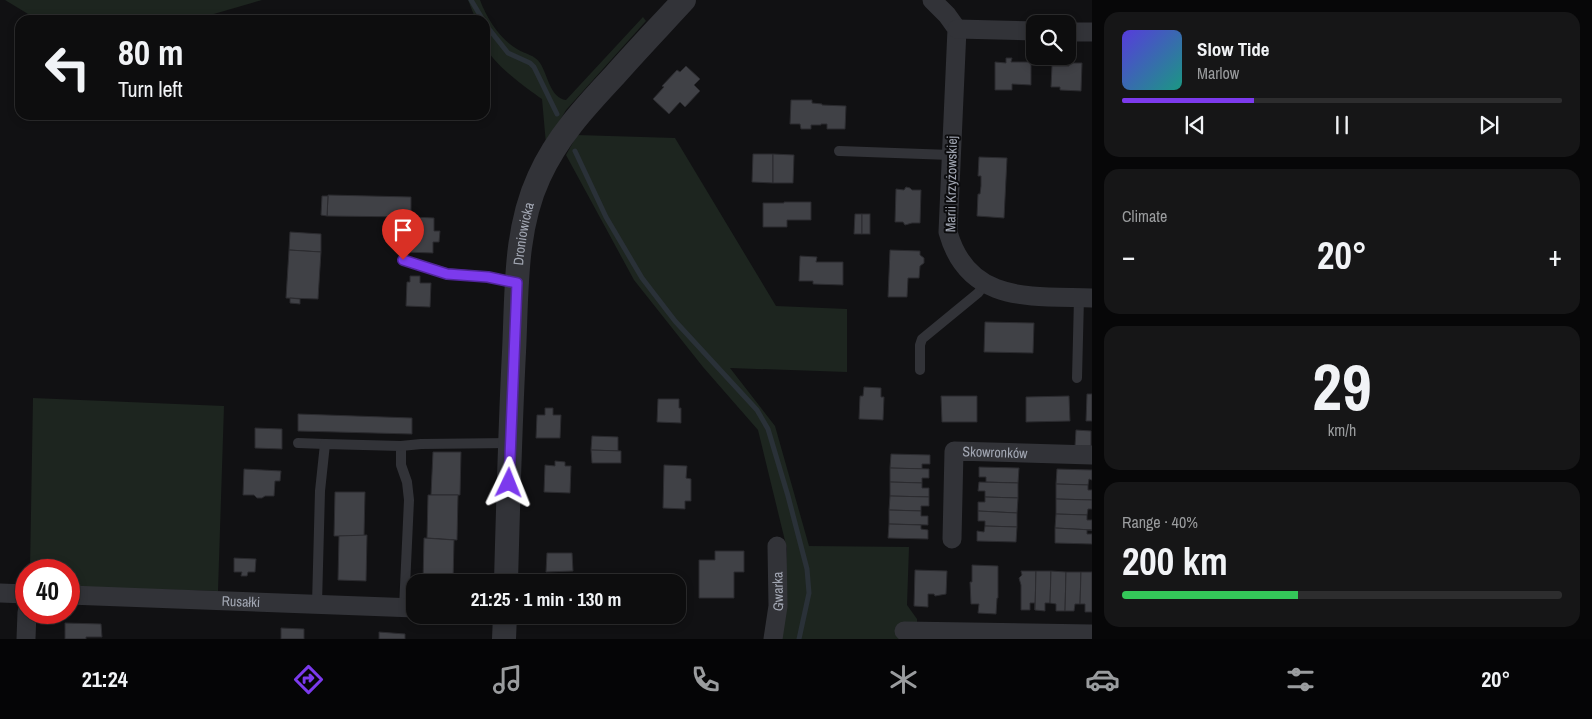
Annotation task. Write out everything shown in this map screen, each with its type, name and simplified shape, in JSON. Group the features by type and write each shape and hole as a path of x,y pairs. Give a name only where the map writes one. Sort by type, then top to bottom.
{"street":[{"name":"Droniowicka","path":"506,574 517,283 520,246 528,207 539,178 576,116 684,0"},
{"path":"932,0 947,15 957,29 1026,31"},
{"name":"Marii Krzyżowskiej","path":"957,29 948,232 960,263 972,276 1000,290 1015,294 1086,298"},
{"path":"1076,32 1092,32"},
{"name":"Skowronków","path":"952,539 954,451 1092,455"},
{"name":"Gwarka","path":"774,639 777,619 777,546"},
{"path":"0,593 15,594"},
{"name":"Rusałki","path":"80,595 406,608"},
{"path":"26,639 27,624"},
{"path":"504,639 505,624"},
{"path":"904,631 1092,634"}],"lane":[{"path":"839,151 951,155"},
{"path":"403,260 447,274 488,277 517,283"},
{"path":"920,370 920,345 922,339 978,293 985,284"},
{"path":"1077,378 1086,298"},
{"path":"298,443 400,446 510,443"},
{"path":"317,604 320,491 325,444"},
{"path":"400,446 401,465 407,482 409,500 410,574"}],"shaded area":[{"path":"5,0 262,0 210,15 30,15"},
{"path":"468,0 480,0 487,15 474,15"},
{"path":"643,17 646,21 566,110 546,144 542,99 509,74 490,54 490,21 511,45 538,60 553,91 556,95 566,100"},
{"path":"577,135 675,138 776,306 847,309 847,372 730,368 775,426 809,546 909,547 907,605 917,619 917,639 779,639 784,611 787,549 758,430 703,367 634,280 566,155"},
{"path":"33,398 224,406 218,591 80,587 80,559 30,559"}],"building":[{"path":"1006,58 1012,58 1011,62 1026,62 1026,65 1031,65 1031,85 1012,84 1012,90 995,90 995,62 1006,63"},
{"path":"1082,63 1081,91 1060,90 1060,87 1051,87 1052,66 1069,66"},
{"path":"686,66 700,79 694,85 700,91 685,107 680,102 669,114 653,99 677,70 680,72"},
{"path":"791,100 812,100 812,103 822,105 846,106 845,129 827,129 827,124 821,124 811,125 811,129 801,129 800,124 790,124"},
{"path":"753,154 773,154 773,183 752,182"},
{"path":"773,154 794,155 793,183 773,183"},
{"path":"979,157 1007,158 1004,218 977,216 978,194 980,194 981,186 981,176 978,176"},
{"path":"906,187 912,190 921,190 920,223 905,225 903,222 895,222 896,189 904,190"},
{"path":"328,195 411,197 411,217 327,216"},
{"path":"322,196 328,196 327,216 321,215"},
{"path":"811,202 811,220 787,220 787,227 763,227 763,203"},
{"path":"855,214 862,214 862,234 854,234"},
{"path":"862,214 870,214 870,234 862,234"},
{"path":"405,218 434,218 434,231 440,231 439,242 433,242 433,253 404,252 404,236 399,236 399,227 405,227"},
{"path":"290,232 321,234 321,252 289,250"},
{"path":"289,250 321,252 318,299 286,298"},
{"path":"890,250 920,251 920,255 924,258 924,263 920,266 919,278 908,278 907,297 888,297"},
{"path":"800,256 817,257 816,262 843,262 843,285 813,284 813,281 799,281"},
{"path":"410,276 420,276 420,283 431,283 430,307 406,306 407,282 410,282"},
{"path":"290,298 300,299 300,304 290,303"},
{"path":"985,322 1034,323 1033,353 984,352"},
{"path":"864,387 881,388 881,397 884,397 883,420 859,419 860,396 863,396"},
{"path":"1087,394 1092,394 1092,421 1086,421"},
{"path":"941,396 977,396 977,422 942,422"},
{"path":"1069,396 1070,421 1026,422 1026,397"},
{"path":"658,399 679,399 681,423 657,422"},
{"path":"545,408 553,408 553,415 561,415 560,438 536,438 537,415 545,415"},
{"path":"298,414 412,418 412,434 298,431"},
{"path":"255,428 282,429 282,449 255,448"},
{"path":"1076,430 1091,431 1091,446 1075,446"},
{"path":"592,436 618,437 618,451 591,450"},
{"path":"591,450 621,451 621,463 592,463"},
{"path":"433,452 461,452 460,495 431,495"},
{"path":"891,454 930,455 930,464 922,464 922,469 890,468"},
{"path":"555,461 565,462 565,466 571,466 570,493 544,492 545,465 555,466"},
{"path":"664,465 687,466 686,478 691,479 691,501 685,501 685,509 663,508"},
{"path":"979,467 1019,468 1018,483 986,482 986,477 979,477"},
{"path":"890,468 929,469 929,478 922,478 922,483 890,482"},
{"path":"244,469 281,471 280,481 275,481 274,496 257,498 254,495 243,495"},
{"path":"1057,469 1092,470 1092,480 1089,479 1088,485 1056,484"},
{"path":"890,482 922,483 922,488 929,488 929,497 890,496"},
{"path":"979,482 1018,483 1018,498 985,497 985,491 978,491"},
{"path":"1056,484 1088,485 1088,490 1092,490 1092,500 1056,499"},
{"path":"335,492 365,492 364,536 334,536"},
{"path":"428,495 458,495 457,540 427,538"},
{"path":"890,496 929,497 929,506 921,506 921,511 889,510"},
{"path":"985,497 1018,498 1017,513 978,511 978,502 985,502"},
{"path":"1056,499 1092,500 1092,509 1088,509 1087,515 1056,514"},
{"path":"889,510 921,511 921,516 928,516 928,525 889,524"},
{"path":"978,511 1017,513 1017,527 985,526 985,521 978,521"},
{"path":"1056,514 1087,515 1087,520 1092,520 1092,530 1055,528"},
{"path":"889,524 921,525 921,529 928,530 928,539 888,538"},
{"path":"985,526 1017,527 1016,542 977,541 977,531 984,532"},
{"path":"1055,528 1092,530 1087,530 1087,534 1092,534 1092,544 1055,543"},
{"path":"367,535 366,581 338,580 339,536"},
{"path":"424,538 454,540 453,574 423,574"},
{"path":"715,551 744,551 744,572 734,572 734,598 699,598 699,560 715,560"},
{"path":"547,553 572,553 573,571 546,572"},
{"path":"234,558 256,559 255,572 248,572 247,576 241,576 242,572 234,572"},
{"path":"972,565 998,566 996,614 978,613 979,604 971,604 970,582 972,582"},
{"path":"915,570 947,571 946,594 935,596 934,594 928,594 928,607 914,606"},
{"path":"1021,571 1036,571 1035,610 1035,603 1030,603 1030,610 1021,610 1021,585 1019,578 1022,575"},
{"path":"1036,571 1051,571 1050,603 1045,603 1045,611 1035,610"},
{"path":"1051,571 1066,572 1065,611 1056,611 1056,604 1050,603"},
{"path":"1066,572 1081,572 1080,604 1075,604 1074,611 1065,611"},
{"path":"1081,572 1092,572 1092,612 1085,612 1085,604 1080,604"},
{"path":"65,624 101,624 102,637 65,639"},
{"path":"281,628 304,629 304,639 281,639"},
{"path":"379,632 405,634 405,639 379,639"}],"waterway":[{"path":"471,0 480,15"},
{"path":"490,30 508,53 530,63 534,67 557,114"},
{"path":"575,151 606,217 642,278 675,321 757,410 768,429 807,569 809,593 799,639"}],"route":[{"path":"403,260 447,274 488,277 517,283 509,483"}]}
